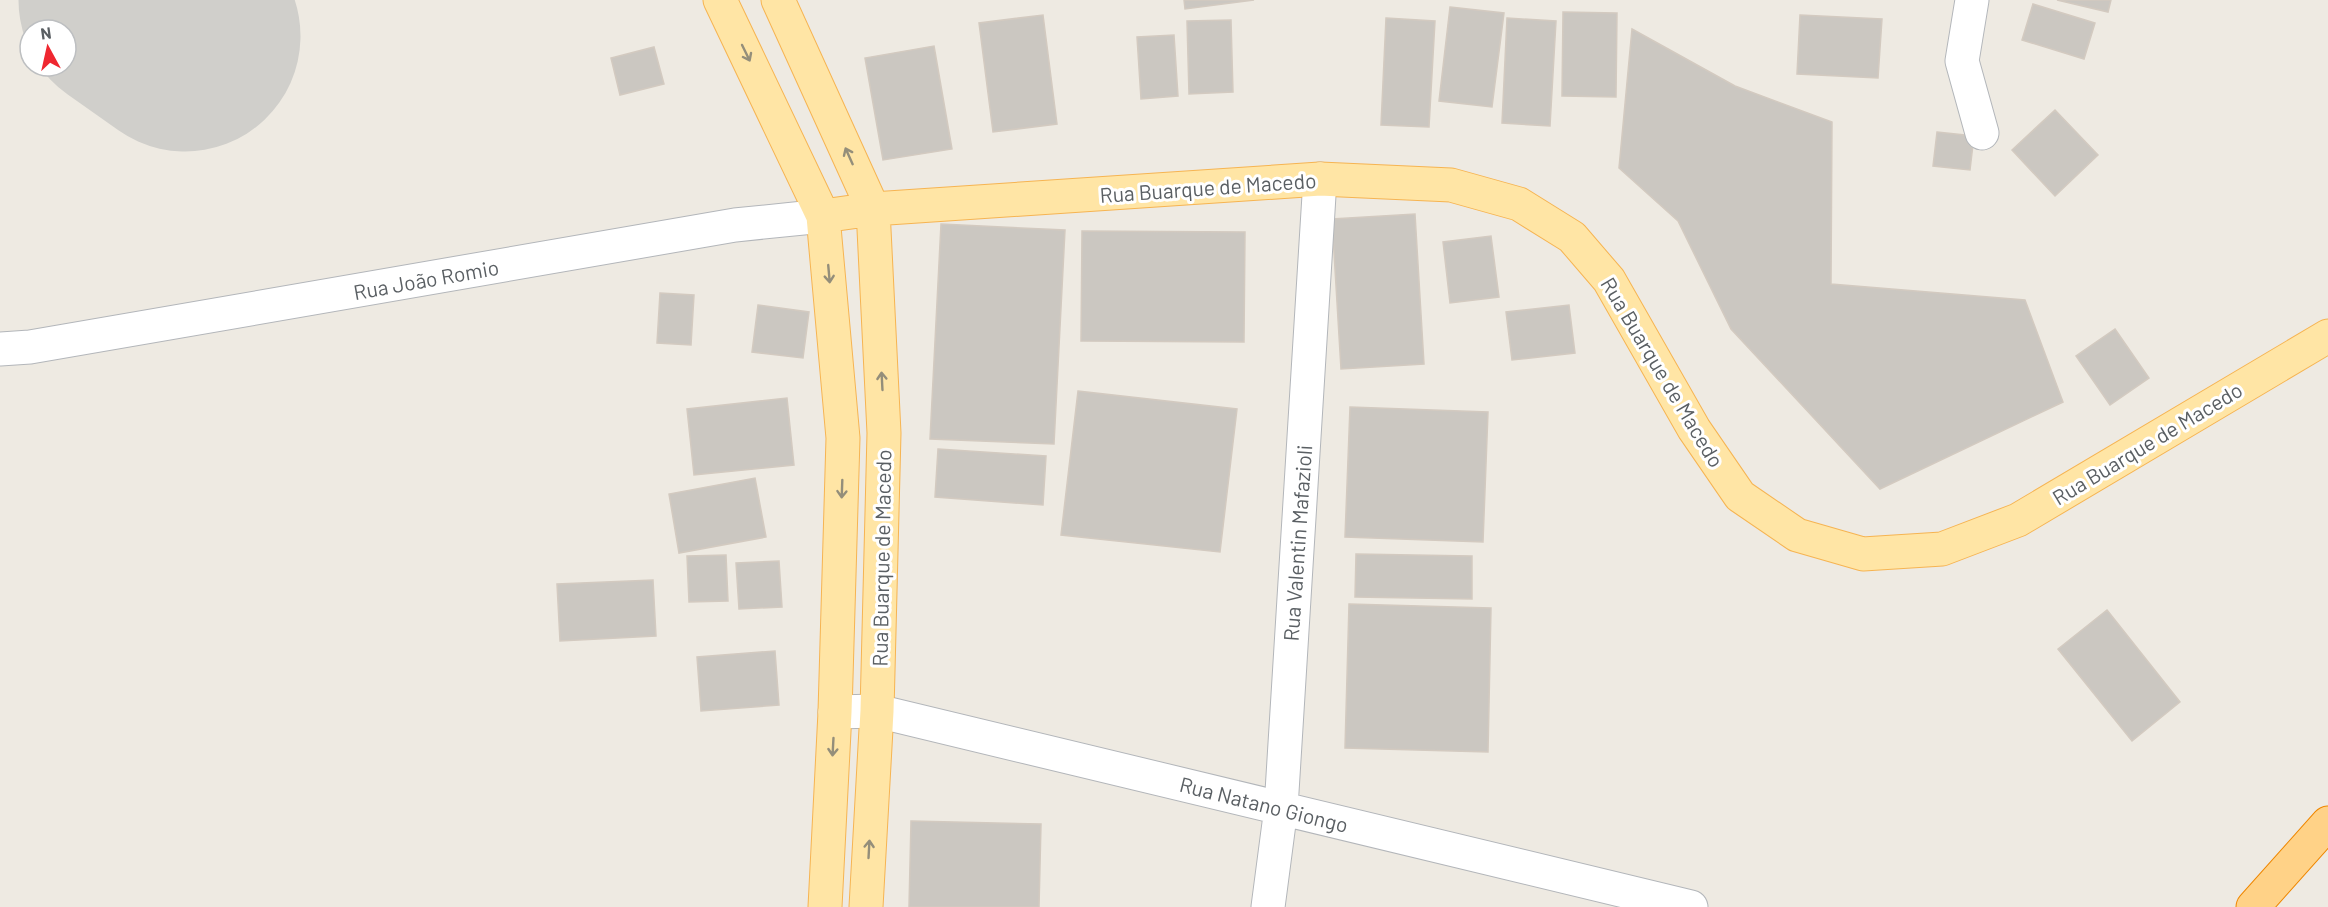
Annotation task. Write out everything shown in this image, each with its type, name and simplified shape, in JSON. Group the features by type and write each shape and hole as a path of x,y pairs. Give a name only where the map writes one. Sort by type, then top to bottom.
{"highway":[{"path":"2253,907 2328,823"}],"main road":[{"name":"Rua Buarque de Macedo","path":"720,0 824,216 843,438 835,712 825,907"},
{"name":"Rua Buarque de Macedo","path":"778,0 873,209 884,433 878,711 866,907"},
{"name":"Rua Buarque de Macedo","path":"824,216 873,209 1320,179 1451,184 1519,204 1572,237 1609,279 1694,429 1740,496 1797,535 1863,554 1942,549 2018,520 2328,336"},
{"path":"843,438 884,433"}],"street":[{"path":"1972,0 1962,61 1982,133"},
{"name":"Rua Valentin Mafazioli","path":"1268,907 1281,808 1320,179"},
{"name":"Rua João Romio","path":"10,351 735,225 824,216"},
{"name":"Rua Natano Giongo","path":"835,712 878,711 1691,907"}],"building":[{"path":"1184,0 1254,0 1185,9"},
{"path":"2057,0 2111,0 2108,12"},
{"path":"2033,4 2095,23 2084,59 2022,40"},
{"path":"1450,7 1504,13 1492,107 1439,101"},
{"path":"1563,12 1617,13 1616,97 1562,96"},
{"path":"1043,15 1057,124 993,132 979,23"},
{"path":"1800,15 1882,19 1878,78 1797,74"},
{"path":"1386,18 1435,21 1429,127 1381,125"},
{"path":"1507,18 1556,21 1550,126 1502,123"},
{"path":"1231,20 1233,92 1189,94 1187,21"},
{"path":"1632,29 1735,86 1832,122 1831,284 2025,300 2063,402 1880,489 1731,329 1678,221 1619,168"},
{"path":"1174,35 1178,96 1141,99 1137,37"},
{"path":"934,46 952,149 883,160 865,58"},
{"path":"654,47 664,84 620,95 611,58"},
{"path":"2055,110 2098,155 2055,196 2012,150"},
{"path":"1937,132 1974,136 1970,170 1933,166"},
{"path":"1415,214 1424,364 1341,369 1332,219"},
{"path":"941,224 1065,230 1054,444 930,439"},
{"path":"1082,231 1245,232 1244,342 1081,341"},
{"path":"1491,236 1499,297 1450,303 1443,242"},
{"path":"660,293 694,295 691,345 657,343"},
{"path":"758,305 809,312 803,358 752,352"},
{"path":"1569,305 1575,353 1512,360 1506,312"},
{"path":"2115,329 2149,378 2110,405 2076,356"},
{"path":"1078,391 1237,409 1220,552 1061,535"},
{"path":"787,398 794,465 694,475 687,409"},
{"path":"1350,407 1488,412 1483,542 1345,537"},
{"path":"938,449 1046,456 1043,505 935,497"},
{"path":"755,478 766,537 679,553 669,494"},
{"path":"1356,554 1472,556 1472,599 1355,597"},
{"path":"726,555 728,601 689,602 687,556"},
{"path":"779,561 782,607 739,609 736,563"},
{"path":"653,580 656,636 560,641 557,584"},
{"path":"1349,604 1491,608 1488,752 1345,748"},
{"path":"2107,610 2180,702 2132,741 2058,649"},
{"path":"775,651 779,705 701,711 697,657"},
{"path":"911,821 1041,824 1039,907 909,907"}],"runway":[{"path":"134,0 185,36"}]}
